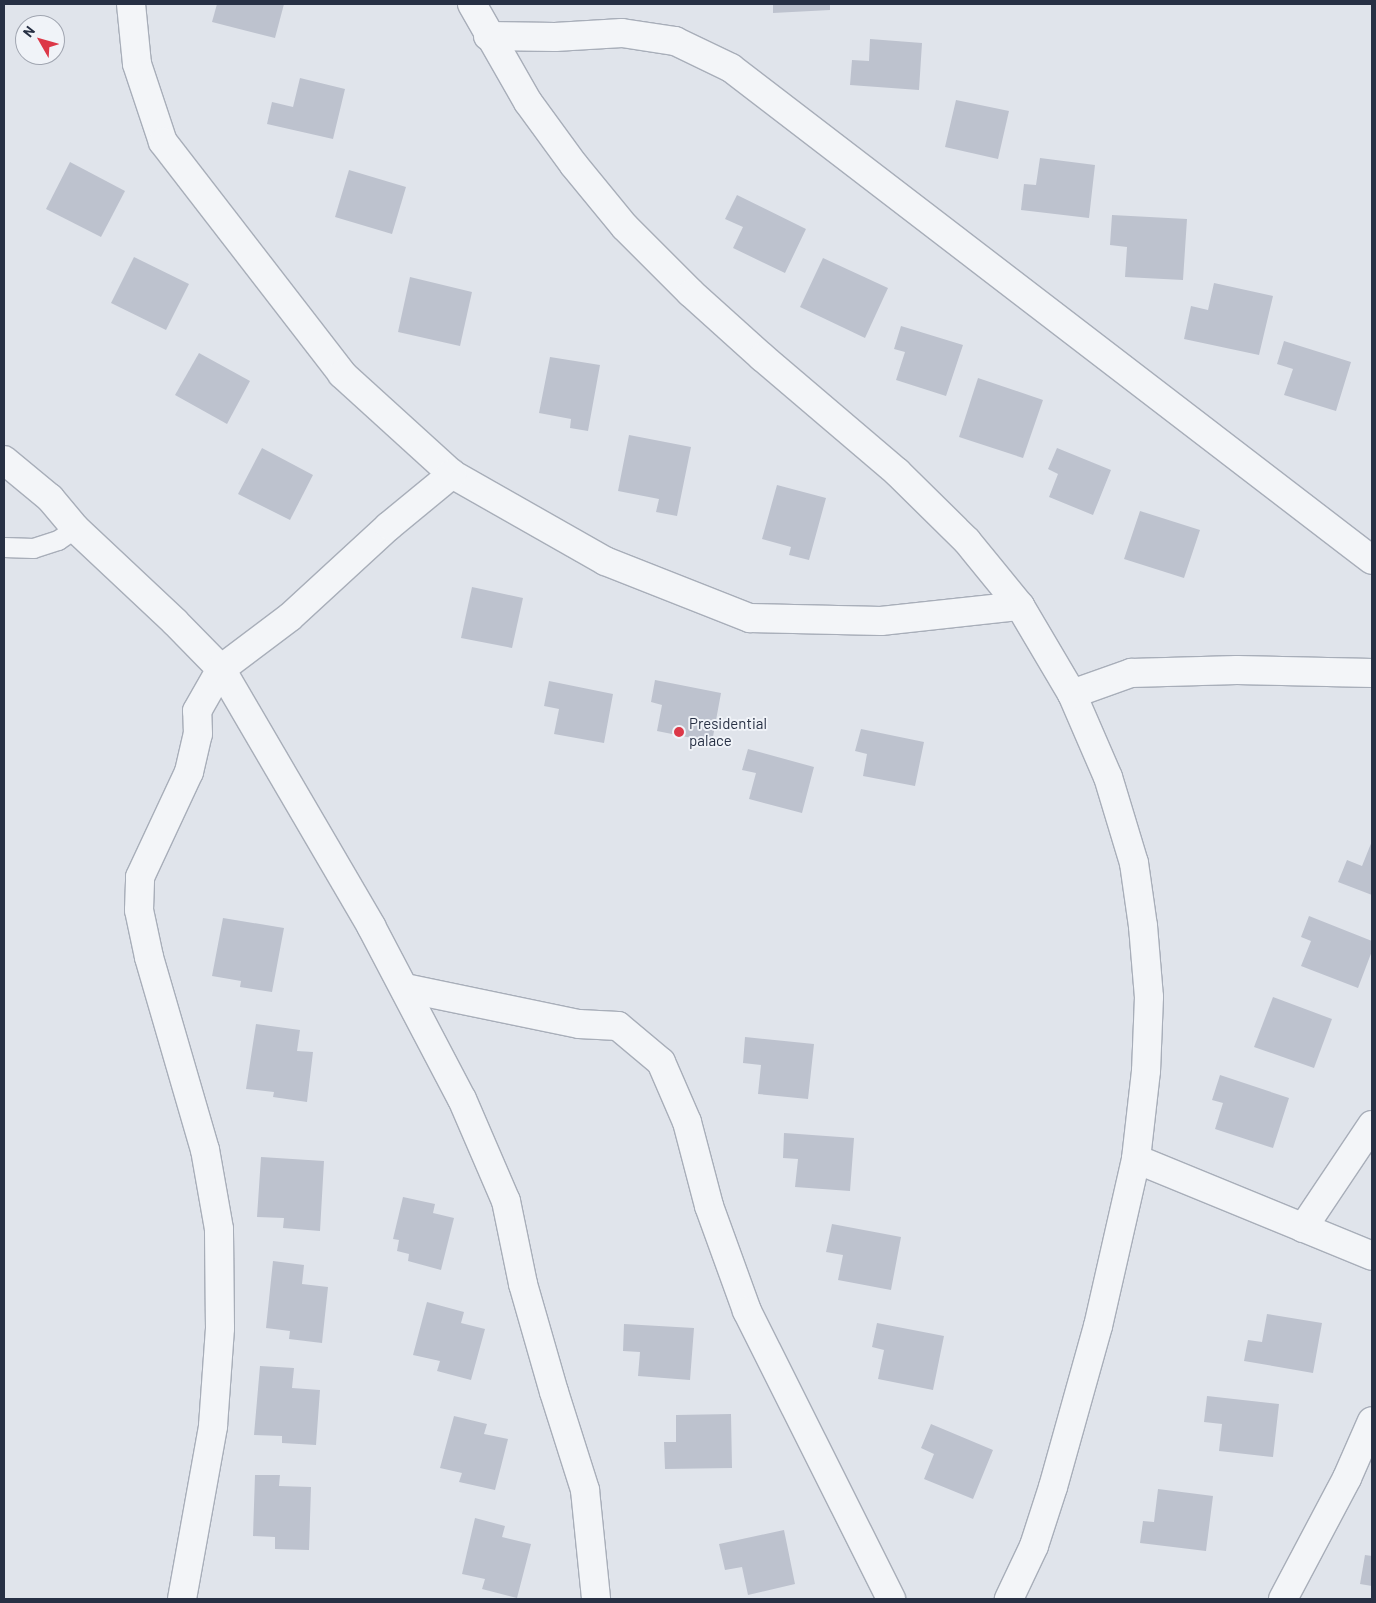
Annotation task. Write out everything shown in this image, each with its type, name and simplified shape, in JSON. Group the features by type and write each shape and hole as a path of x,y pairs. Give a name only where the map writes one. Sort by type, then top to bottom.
{"street":[{"path":"131,4 137,64 163,142 342,374 452,474 605,561 750,618 882,621 1020,606"},
{"path":"472,4 488,36 528,102 574,165 625,227 755,351 897,472 966,541 1020,606 1072,694 1108,777 1134,863 1144,926 1149,997 1146,1070 1136,1159 1098,1326 1053,1487 1034,1546 1009,1599"},
{"path":"488,36 555,37 622,33 676,41 731,68 1372,560"},
{"path":"4,460 50,498 75,528 168,616 221,670 371,926 405,988 462,1099 506,1202 524,1284 554,1392 585,1490 596,1599"},
{"path":"182,1599 213,1426 220,1328 219,1229 205,1150 149,957 138,910 140,877 189,772 198,734 197,711 221,670 290,617 389,526 452,474"},
{"path":"1072,694 1131,673 1237,670 1372,673"},
{"path":"405,988 579,1024 618,1026 660,1062 687,1122 709,1206 746,1311 891,1599"},
{"path":"1303,1228 1372,1125"},
{"path":"1136,1159 1372,1256"},
{"path":"1283,1599 1347,1478 1372,1421"}],"lane":[{"path":"4,547 33,548 58,540 75,528"}],"building":[{"path":"217,4 284,4 275,38 212,22"},
{"path":"773,4 830,4 830,10 773,13"},
{"path":"870,39 922,43 919,90 850,85 852,60 869,61"},
{"path":"300,78 345,89 333,139 267,124 272,102 293,107"},
{"path":"956,100 1009,111 998,159 945,147"},
{"path":"1040,158 1095,165 1089,218 1021,210 1024,184 1036,185"},
{"path":"70,162 125,191 101,237 46,209"},
{"path":"349,170 406,187 392,234 335,217"},
{"path":"737,195 806,229 785,273 733,248 743,227 725,219"},
{"path":"1112,215 1187,219 1183,280 1125,277 1127,247 1110,245"},
{"path":"134,257 189,284 166,330 111,303"},
{"path":"823,258 888,288 865,338 800,307"},
{"path":"410,277 472,292 460,346 398,332"},
{"path":"1214,283 1273,296 1259,355 1184,339 1191,306 1208,310"},
{"path":"901,326 963,345 946,396 896,380 905,352 894,349"},
{"path":"1284,341 1351,362 1336,411 1284,395 1293,369 1277,364"},
{"path":"199,353 250,381 227,424 175,395"},
{"path":"550,357 600,365 588,431 570,428 571,419 539,413"},
{"path":"978,378 1043,400 1023,458 959,437"},
{"path":"629,435 691,447 677,516 656,512 659,499 618,491"},
{"path":"262,448 313,475 290,520 238,494"},
{"path":"1057,448 1111,470 1093,515 1049,497 1058,474 1048,469"},
{"path":"777,485 826,498 809,560 789,555 791,547 762,539"},
{"path":"1140,511 1200,530 1184,578 1124,559"},
{"path":"472,587 523,598 512,648 461,638"},
{"path":"655,680 721,693 712,742 657,731 662,705 651,702"},
{"path":"549,681 613,694 604,743 554,734 559,709 544,706"},
{"path":"861,729 924,742 915,786 863,776 867,754 855,751"},
{"path":"748,749 814,767 802,813 749,799 756,773 742,770"},
{"path":"1372,841 1372,895 1338,882 1347,860 1362,866"},
{"path":"1309,916 1372,941 1372,951 1358,988 1301,966 1311,941 1301,937"},
{"path":"223,918 284,928 272,992 240,987 241,981 212,976"},
{"path":"1273,997 1332,1019 1314,1068 1254,1047"},
{"path":"256,1024 300,1030 297,1051 313,1052 307,1102 273,1097 274,1092 246,1089"},
{"path":"745,1037 814,1044 808,1099 758,1094 761,1065 743,1063"},
{"path":"1220,1075 1289,1098 1273,1148 1215,1129 1223,1103 1212,1100"},
{"path":"784,1133 854,1138 850,1191 795,1187 798,1159 783,1158"},
{"path":"261,1157 324,1161 320,1231 283,1228 284,1218 257,1217"},
{"path":"403,1197 435,1204 433,1213 454,1218 441,1270 408,1261 409,1254 397,1251 399,1240 393,1239"},
{"path":"832,1224 901,1237 891,1290 838,1280 843,1255 826,1252"},
{"path":"273,1261 304,1265 302,1284 328,1287 322,1343 289,1339 290,1331 266,1328"},
{"path":"427,1302 464,1312 461,1323 485,1329 471,1380 437,1371 440,1361 413,1355"},
{"path":"1267,1314 1322,1323 1313,1373 1244,1361 1248,1340 1262,1342"},
{"path":"877,1323 944,1336 933,1390 878,1379 884,1350 872,1347"},
{"path":"624,1324 694,1328 690,1380 638,1376 640,1352 623,1351"},
{"path":"260,1366 294,1368 292,1388 320,1390 316,1445 282,1443 282,1436 254,1435"},
{"path":"1207,1396 1279,1404 1273,1457 1219,1451 1222,1424 1204,1422"},
{"path":"731,1414 732,1468 665,1469 664,1442 676,1442 676,1415"},
{"path":"454,1416 487,1424 484,1434 508,1439 495,1490 459,1482 462,1473 440,1468"},
{"path":"931,1424 993,1450 973,1499 924,1479 934,1454 921,1448"},
{"path":"255,1475 280,1475 279,1486 311,1487 309,1550 275,1549 275,1537 253,1536"},
{"path":"1158,1489 1213,1496 1206,1551 1140,1543 1143,1521 1154,1522"},
{"path":"475,1518 505,1526 502,1537 531,1544 517,1598 482,1589 485,1579 462,1574"},
{"path":"784,1530 795,1584 748,1595 742,1567 725,1570 719,1544"},
{"path":"1365,1555 1372,1556 1372,1586 1360,1584"}],"place":[{"name":"Presidential palace","path":"679,732"}]}
